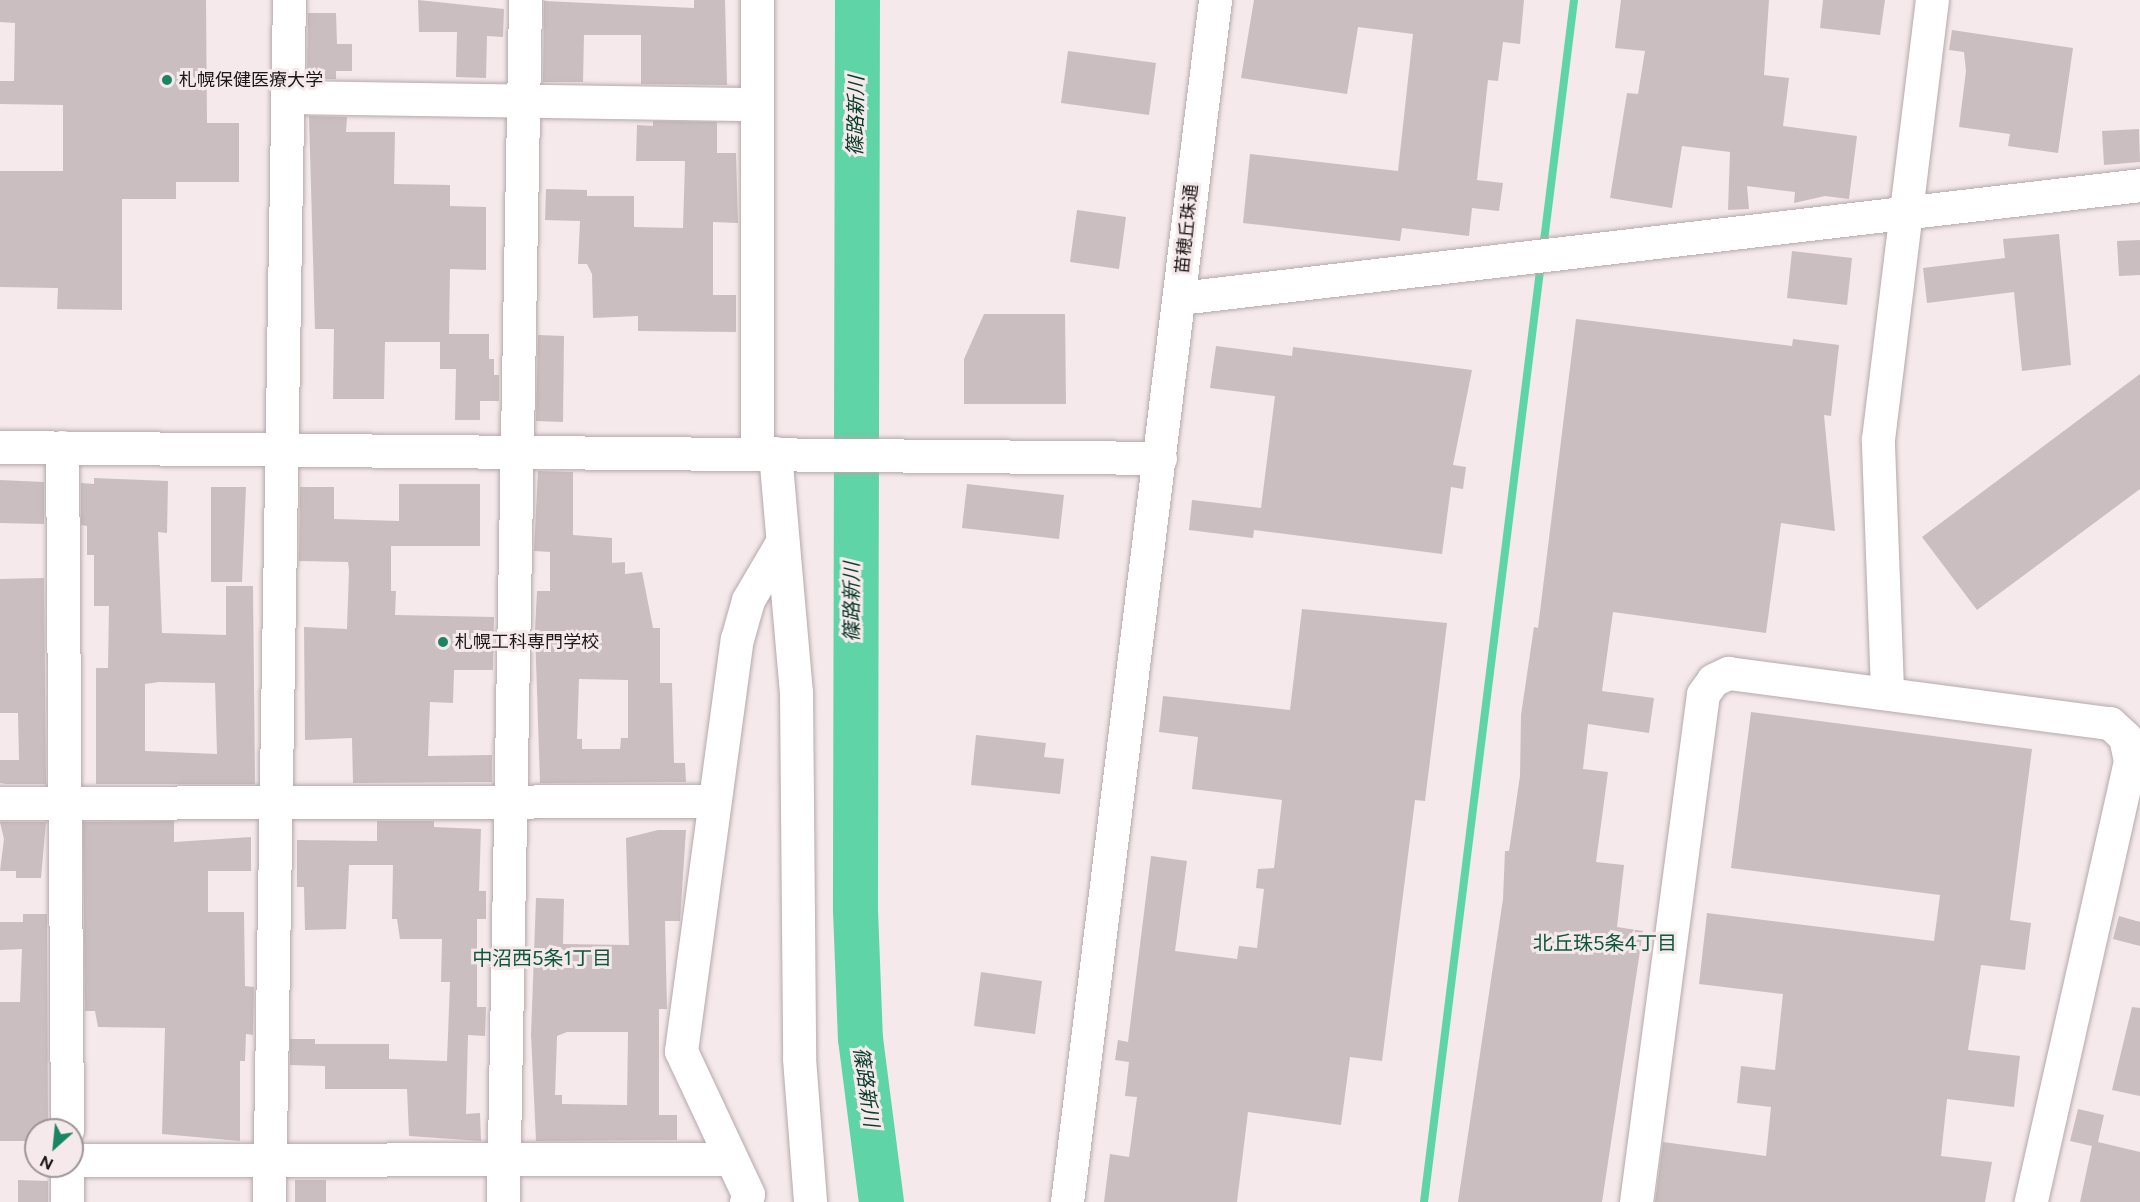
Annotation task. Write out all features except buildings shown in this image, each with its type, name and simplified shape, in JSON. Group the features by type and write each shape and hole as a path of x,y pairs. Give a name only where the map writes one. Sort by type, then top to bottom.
{"street":[{"path":"269,1202 289,0"},
{"path":"503,1202 515,451 525,101 525,0"},
{"path":"758,0 757,104 782,542 796,692 799,1058 810,1202"},
{"name":"苗穂丘珠通","path":"1067,1202 1215,0"},
{"path":"1887,690 1878,439 1932,0"},
{"path":"289,97 757,104"},
{"path":"1180,298 1907,210 2140,185"},
{"path":"0,447 951,454 1160,458"},
{"path":"62,447 67,804 67,1118"},
{"path":"746,1202 748,1194 728,1159 681,1051 737,639 748,600 782,542"},
{"path":"1635,1202 1703,694 1713,680 1728,673 1887,690 2110,723 2125,738 2130,760 2031,1202"},
{"path":"0,803 509,799 714,801"},
{"path":"84,1160 728,1159"},
{"path":"67,1178 67,1202"}],"waterway":[{"name":"篠路新川","path":"857,0 855,910 860,1038 881,1202"},
{"path":"1543,249 1574,0"},
{"path":"1424,1202 1541,263"}],"place":[{"name":"札幌保健医療大学","path":"167,80"},
{"name":"札幌工科専門学校","path":"443,642"}],"district":[{"name":"北丘珠5条4丁目","path":"1605,943"},
{"name":"中沼西5条1丁目","path":"542,958"}]}
